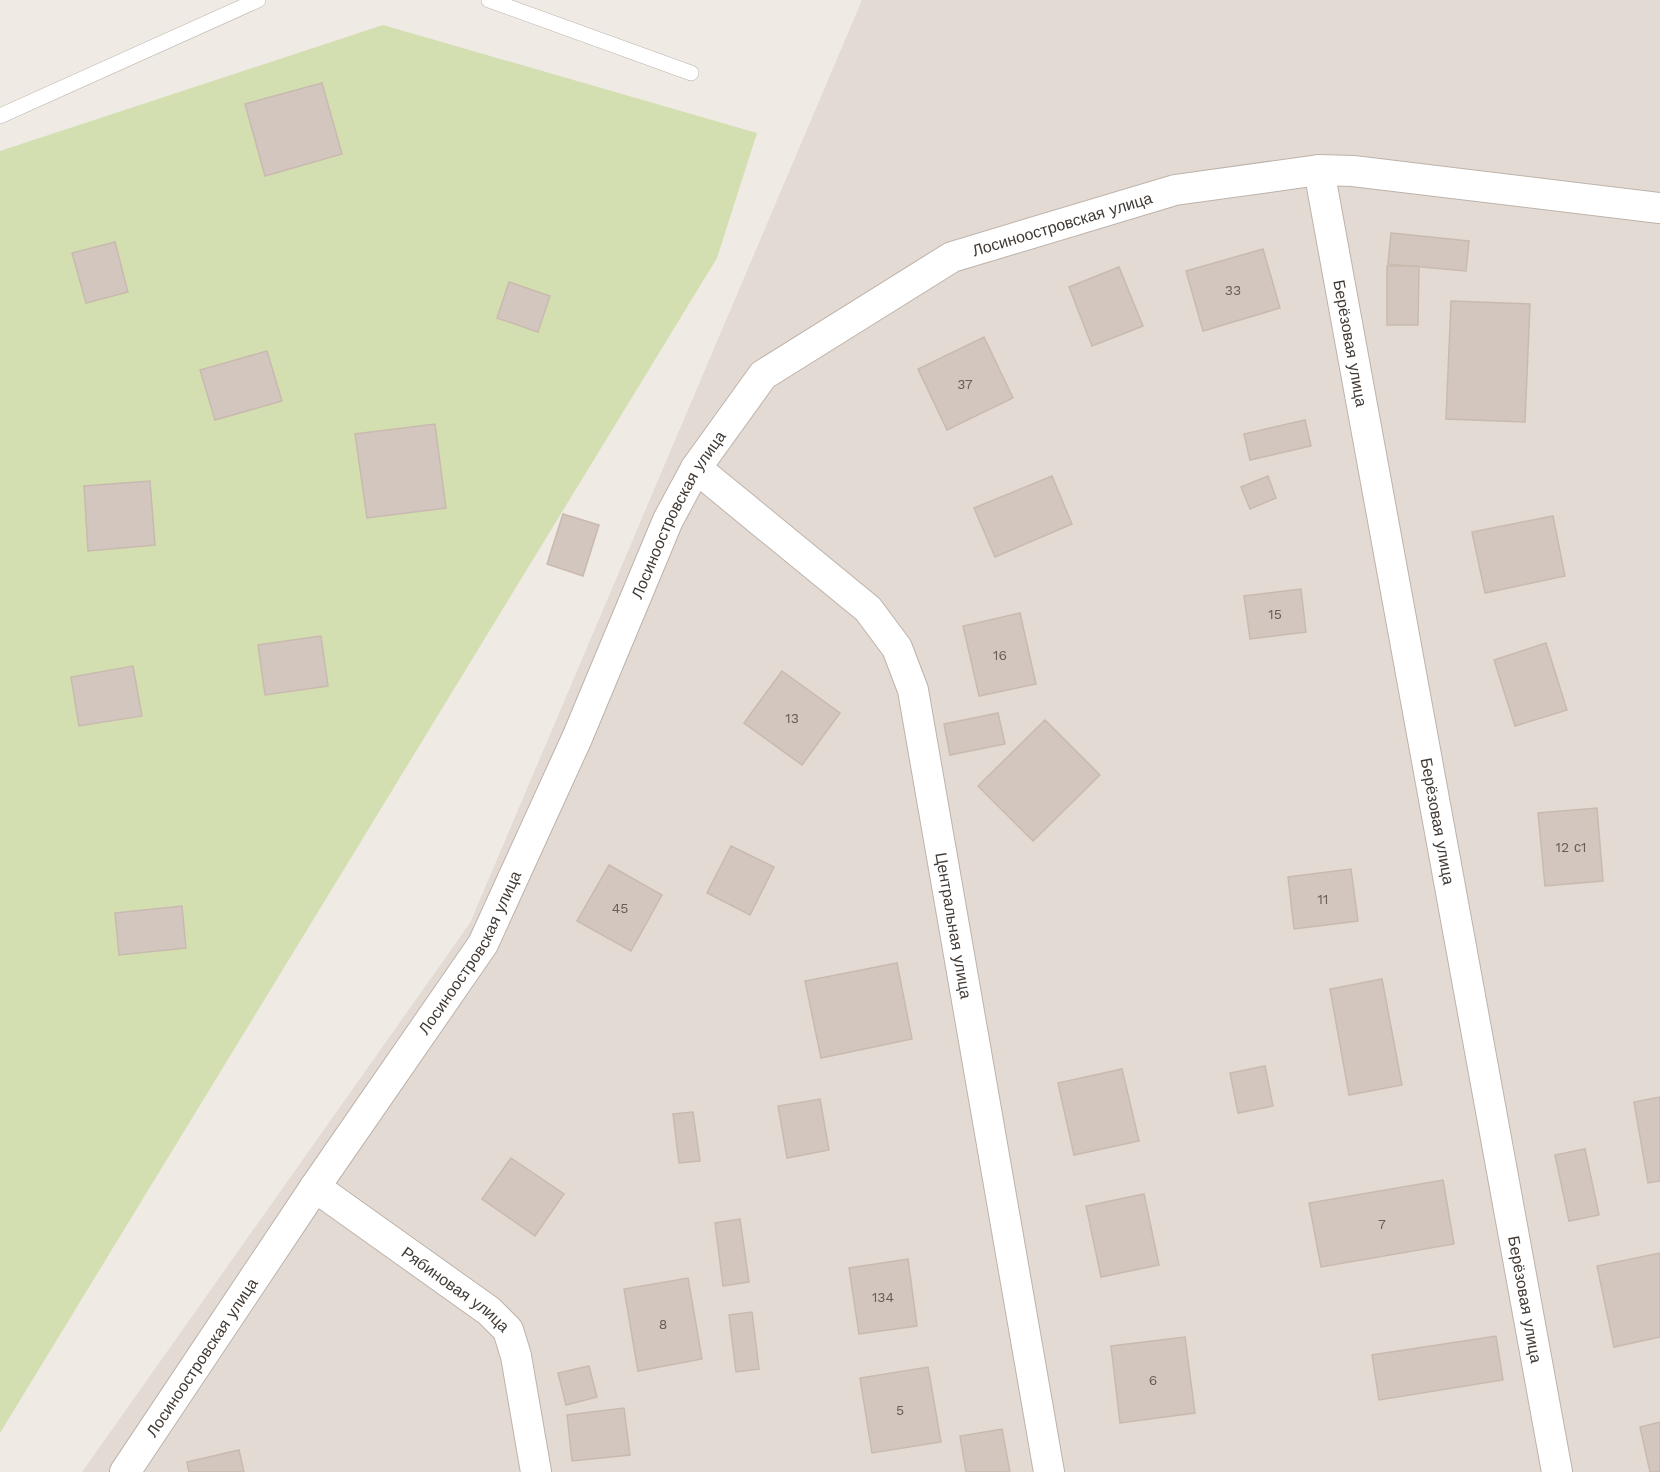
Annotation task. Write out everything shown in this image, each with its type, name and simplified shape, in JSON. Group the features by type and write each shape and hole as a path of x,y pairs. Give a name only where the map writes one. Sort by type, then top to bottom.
{"street":[{"name":"Лосиноостровская улица","path":"125,1472 315,1186 483,944 577,738 668,520 696,468 763,375 951,257 1175,190 1319,170 1353,171 1660,208"},
{"name":"Берёзовая улица","path":"1319,170 1557,1472"},
{"name":"Центральная улица","path":"696,468 868,609 897,648 913,690 1049,1472"},
{"name":"Рябиновая улица","path":"315,1186 489,1311 508,1330 516,1356 536,1472"}],"lane":[{"path":"0,116 258,0"},
{"path":"489,0 691,73"}],"shaded area":[{"path":"862,0 1660,0 1660,1472 82,1472 470,923"}],"green space":[{"path":"383,25 757,133 717,258 0,1433 0,151"}],"building":[{"path":"322,83 342,154 265,176 245,104"},
{"path":"1391,233 1469,241 1466,271 1388,264"},
{"path":"115,242 128,292 86,303 72,253"},
{"path":"1263,249 1280,308 1203,331 1186,271"},
{"path":"1387,266 1419,266 1418,325 1387,325"},
{"path":"1119,267 1143,326 1092,346 1069,287"},
{"path":"509,282 550,296 538,332 497,318"},
{"path":"1451,301 1530,304 1525,422 1446,419"},
{"path":"984,337 1013,398 947,430 918,369"},
{"path":"267,351 282,401 215,420 200,370"},
{"path":"1305,420 1311,446 1250,460 1244,434"},
{"path":"435,424 446,508 367,518 355,434"},
{"path":"1052,476 1072,524 995,557 974,508"},
{"path":"1268,476 1276,498 1250,509 1241,487"},
{"path":"150,481 155,545 88,551 84,486"},
{"path":"563,514 599,525 583,576 547,564"},
{"path":"1553,516 1565,576 1485,593 1472,532"},
{"path":"1301,589 1306,632 1250,639 1244,596"},
{"path":"1020,613 1036,684 979,696 963,626"},
{"path":"321,636 328,686 265,695 258,645"},
{"path":"1546,643 1567,710 1515,726 1494,660"},
{"path":"133,666 142,716 79,726 71,677"},
{"path":"782,671 840,713 802,765 744,723"},
{"path":"998,713 1005,744 950,755 944,724"},
{"path":"1045,720 1100,775 1033,841 978,786"},
{"path":"1597,808 1603,881 1545,886 1538,813"},
{"path":"731,846 774,867 750,915 707,893"},
{"path":"609,865 662,895 631,951 577,921"},
{"path":"1351,869 1358,921 1294,929 1288,877"},
{"path":"182,906 186,948 119,955 115,913"},
{"path":"897,963 912,1039 821,1058 805,981"},
{"path":"1382,979 1402,1085 1349,1095 1330,989"},
{"path":"1265,1066 1273,1106 1238,1113 1230,1073"},
{"path":"1122,1069 1139,1141 1074,1155 1058,1083"},
{"path":"1660,1097 1660,1181 1648,1183 1634,1102"},
{"path":"820,1099 829,1150 787,1158 778,1106"},
{"path":"693,1112 700,1161 679,1163 673,1114"},
{"path":"1585,1149 1599,1215 1569,1221 1555,1155"},
{"path":"511,1158 564,1194 535,1236 482,1199"},
{"path":"1443,1180 1454,1244 1321,1267 1309,1203"},
{"path":"1144,1194 1159,1265 1101,1277 1086,1206"},
{"path":"740,1219 749,1282 723,1286 715,1223"},
{"path":"1660,1253 1660,1337 1614,1347 1597,1266"},
{"path":"908,1259 917,1326 859,1334 849,1268"},
{"path":"688,1278 702,1359 638,1371 624,1289"},
{"path":"752,1312 759,1369 736,1372 729,1315"},
{"path":"1496,1336 1503,1380 1379,1400 1372,1355"},
{"path":"1185,1337 1195,1413 1120,1423 1111,1346"},
{"path":"589,1366 597,1397 566,1405 558,1373"},
{"path":"928,1367 941,1442 872,1453 860,1378"},
{"path":"624,1408 630,1455 572,1461 567,1415"},
{"path":"1660,1422 1660,1472 1650,1472 1640,1427"},
{"path":"1002,1429 1010,1472 966,1472 960,1436"},
{"path":"239,1450 244,1472 189,1472 187,1462"}]}
